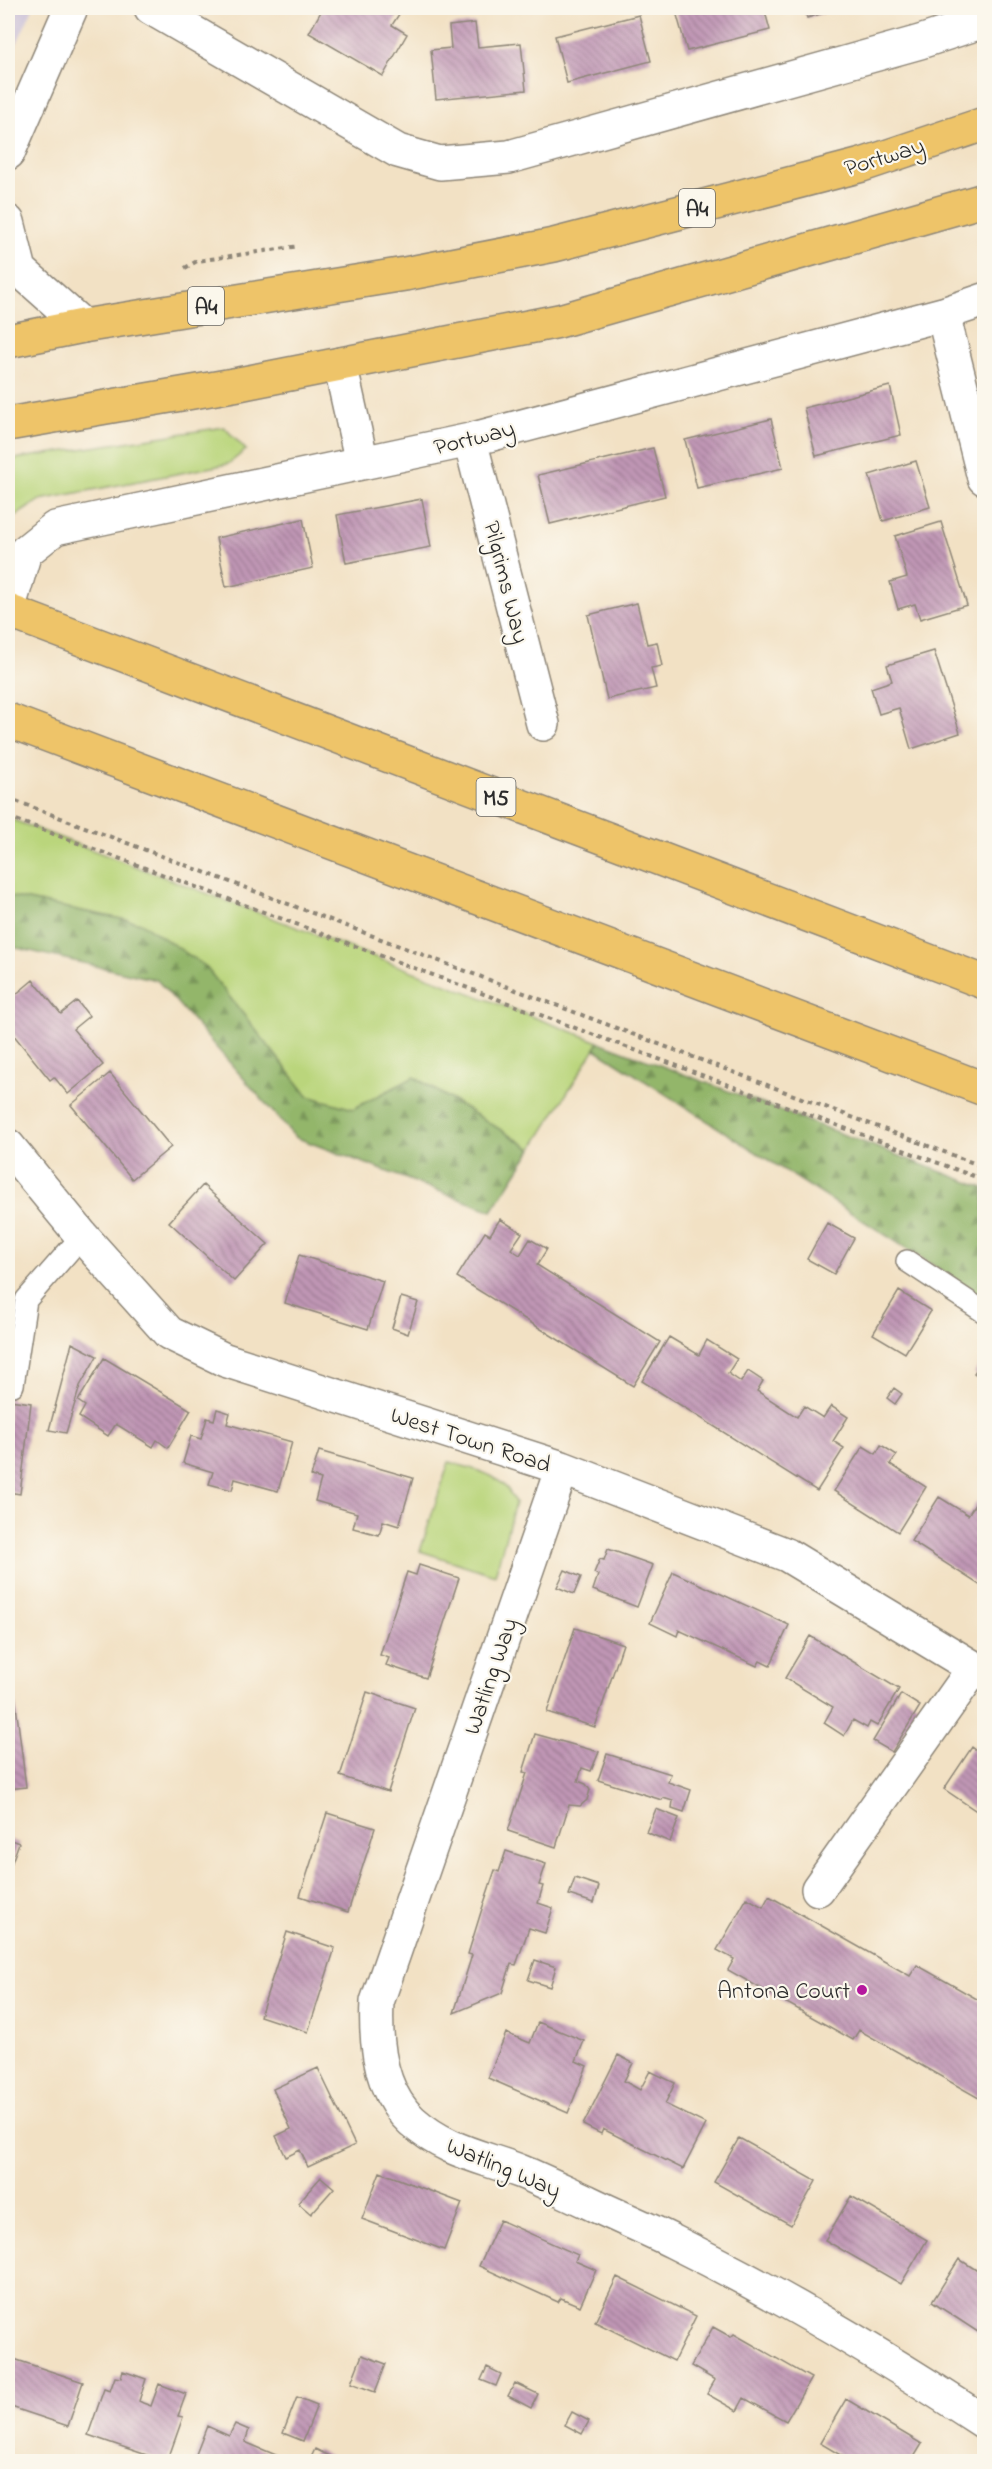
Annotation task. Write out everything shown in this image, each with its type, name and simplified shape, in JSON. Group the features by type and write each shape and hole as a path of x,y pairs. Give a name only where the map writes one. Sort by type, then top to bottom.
{"highway":[{"name":"Portway","path":"8,341 83,326 405,274 554,245 862,165 984,124"},
{"path":"8,424 340,364 558,321 984,200"},
{"name":"M5","path":"8,611 984,982"},
{"path":"8,720 984,1089"}],"street":[{"path":"8,153 71,8"},
{"path":"151,8 398,151 440,163 510,157 920,42 984,21"},
{"path":"8,222 20,270 83,326"},
{"name":"Portway","path":"8,611 25,552 55,528 470,440 943,314 984,300"},
{"path":"943,314 984,478"},
{"path":"340,364 362,463"},
{"name":"Pilgrims Way","path":"470,440 543,724"},
{"name":"West Town Road","path":"8,1146 82,1236 170,1333 225,1360 562,1468 787,1556 979,1671"},
{"name":"Watling Way","path":"562,1468 378,2002 376,2026 379,2050 396,2102 410,2119 427,2133 461,2152 521,2172 675,2242 802,2312 984,2422"},
{"path":"818,1888 979,1671"}],"lane":[{"path":"13,1385 12,1346 26,1300 82,1236"},
{"path":"907,1261 984,1312"}],"path":[{"path":"8,798 984,1167"},
{"path":"8,817 984,1180"}],"shaded area":[{"path":"8,8 33,8 8,63"}],"green space":[{"path":"224,427 246,450 228,464 40,500 8,521 8,460"},
{"path":"8,818 599,1042 532,1149 415,1077 353,1109 308,1096 205,966 141,923 8,896"},
{"path":"8,896 141,923 205,966 308,1096 353,1109 414,1077 532,1149 492,1211 295,1137 157,980 8,946"},
{"path":"599,1042 984,1188 984,1298 595,1049"},
{"path":"449,1462 497,1479 510,1493 515,1503 495,1575 420,1551"}],"building":[{"path":"323,8 361,8 370,12 372,8 403,8 392,25 407,34 383,76 309,33"},
{"path":"675,8 764,8 770,30 687,51"},
{"path":"804,8 840,8 807,18"},
{"path":"639,15 651,61 567,83 555,36"},
{"path":"475,23 478,47 521,43 526,90 436,99 431,50 451,48 449,26"},
{"path":"890,386 901,435 816,456 804,408"},
{"path":"771,419 783,468 697,488 685,440"},
{"path":"653,448 665,496 550,524 538,475"},
{"path":"916,461 930,507 883,521 869,475"},
{"path":"422,499 431,547 346,563 337,515"},
{"path":"303,519 313,568 226,587 216,538"},
{"path":"941,522 967,605 920,619 915,604 898,609 890,582 907,577 895,536"},
{"path":"637,603 647,644 657,642 662,666 651,668 656,688 607,699 588,615"},
{"path":"934,651 960,733 911,749 899,708 879,714 871,688 892,681 887,665"},
{"path":"33,980 61,1014 77,1001 89,1016 73,1029 103,1065 68,1094 54,1077 50,1080 8,1028 8,1001"},
{"path":"110,1073 171,1147 132,1179 71,1105"},
{"path":"203,1185 268,1244 234,1281 169,1222"},
{"path":"500,1219 522,1233 511,1249 520,1255 530,1239 547,1249 537,1265 660,1342 633,1386 457,1277 485,1232 490,1235"},
{"path":"827,1223 854,1238 834,1274 807,1259"},
{"path":"299,1255 383,1281 368,1329 285,1303"},
{"path":"899,1291 931,1311 905,1353 873,1334"},
{"path":"401,1297 418,1302 408,1334 392,1328"},
{"path":"669,1337 699,1355 707,1340 737,1359 728,1373 741,1382 748,1371 763,1381 757,1391 797,1417 804,1406 823,1418 831,1406 848,1417 833,1441 844,1448 817,1491 642,1381"},
{"path":"72,1343 97,1356 80,1386 66,1433 49,1430"},
{"path":"104,1358 191,1410 168,1448 157,1440 153,1447 116,1424 108,1436 79,1417 85,1406 78,1401"},
{"path":"984,1358 984,1380 974,1373"},
{"path":"8,1369 14,1370 10,1400 31,1403 20,1494 8,1492"},
{"path":"894,1388 902,1394 895,1404 887,1398"},
{"path":"217,1409 230,1413 227,1424 292,1442 278,1491 235,1479 232,1490 209,1484 213,1472 183,1463 191,1436 201,1439 207,1418 214,1420"},
{"path":"881,1445 897,1455 890,1464 926,1487 898,1532 834,1491 863,1446 876,1454"},
{"path":"319,1451 413,1478 399,1526 383,1521 379,1535 353,1528 357,1513 315,1501 321,1479 311,1476"},
{"path":"939,1497 968,1515 977,1501 984,1505 984,1588 911,1541"},
{"path":"608,1549 653,1565 637,1607 593,1590 598,1575 594,1573 600,1559 604,1560"},
{"path":"419,1565 459,1578 426,1678 386,1665 389,1658 380,1655 407,1572 416,1575"},
{"path":"565,1570 581,1577 574,1594 557,1587"},
{"path":"673,1572 789,1625 770,1666 760,1661 757,1666 679,1630 677,1636 650,1623"},
{"path":"575,1628 623,1644 595,1727 547,1712"},
{"path":"810,1636 899,1689 877,1726 870,1722 867,1728 853,1720 844,1736 824,1723 833,1707 785,1678"},
{"path":"367,1692 415,1708 388,1792 340,1776"},
{"path":"901,1694 920,1706 892,1752 873,1741"},
{"path":"15,1697 26,1787 8,1789 8,1698"},
{"path":"535,1734 599,1752 591,1771 582,1768 578,1781 586,1784 590,1790 587,1800 580,1806 569,1805 556,1847 508,1831 527,1773 523,1772"},
{"path":"972,1747 984,1756 984,1816 944,1789"},
{"path":"607,1754 671,1774 668,1782 691,1790 684,1812 672,1808 673,1801 663,1798 662,1800 598,1780"},
{"path":"656,1809 679,1818 670,1842 646,1832"},
{"path":"327,1813 375,1828 348,1912 300,1896"},
{"path":"8,1839 19,1843 8,1873"},
{"path":"506,1851 546,1864 539,1885 543,1886 538,1903 553,1908 545,1933 529,1928 516,1965 511,1964 502,1993 454,2013 472,1955 468,1954 481,1912 495,1870 499,1872"},
{"path":"575,1878 599,1886 594,1903 569,1895"},
{"name":"Antona Court","path":"769,1896 910,1976 917,1965 984,2003 984,2101 859,2030 853,2040 728,1970 734,1959 717,1950 747,1898 763,1907"},
{"path":"287,1932 335,1948 308,2032 260,2016"},
{"path":"535,1960 556,1967 550,1987 528,1980"},
{"path":"538,2022 584,2041 576,2061 587,2066 568,2113 488,2078 506,2033 530,2043"},
{"path":"618,2055 633,2063 624,2081 640,2090 650,2071 675,2083 665,2104 706,2124 683,2169 603,2129 601,2134 583,2125"},
{"path":"318,2068 355,2145 308,2167 300,2150 286,2157 276,2136 291,2129 273,2089"},
{"path":"739,2138 816,2181 791,2225 714,2182"},
{"path":"380,2172 462,2203 444,2250 362,2219"},
{"path":"321,2177 334,2188 311,2214 298,2203"},
{"path":"851,2196 927,2240 901,2284 825,2240"},
{"path":"500,2220 578,2255 575,2261 596,2270 580,2306 561,2298 558,2302 479,2266"},
{"path":"959,2259 984,2275 984,2336 932,2302"},
{"path":"617,2277 696,2316 674,2361 595,2322"},
{"path":"713,2327 731,2337 734,2334 811,2378 786,2421 744,2398 737,2411 707,2394 715,2380 691,2366"},
{"path":"362,2355 386,2364 375,2392 351,2383"},
{"path":"8,2357 83,2382 68,2426 8,2406"},
{"path":"487,2367 501,2374 496,2386 481,2380"},
{"path":"123,2371 146,2379 139,2401 151,2406 159,2384 186,2394 178,2416 183,2417 167,2462 88,2435 104,2389 110,2391 115,2377 121,2378"},
{"path":"515,2383 538,2394 531,2408 508,2396"},
{"path":"297,2397 317,2405 303,2441 283,2433"},
{"path":"846,2399 922,2444 911,2462 852,2462 820,2443"},
{"path":"572,2412 589,2421 582,2434 565,2425"},
{"path":"235,2424 249,2430 245,2442 283,2458 282,2462 193,2462 207,2426 229,2436"},
{"path":"315,2449 342,2462 309,2462"}],"place":[{"name":"Antona Court","path":"862,1990"}]}
